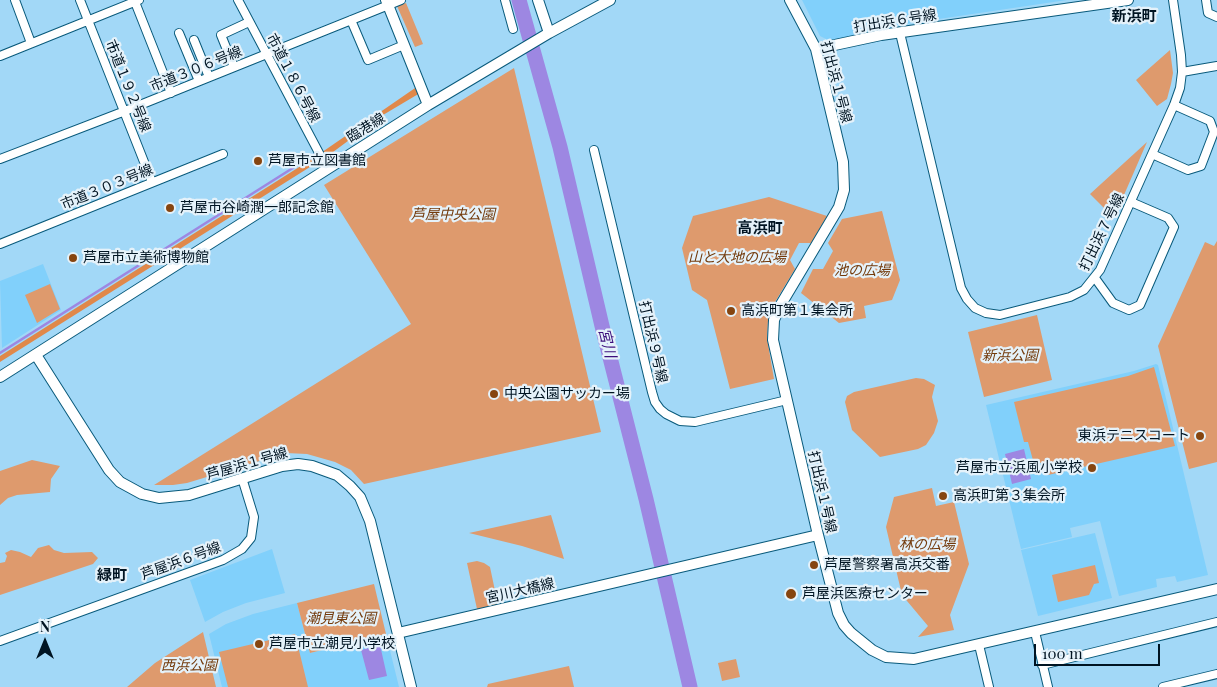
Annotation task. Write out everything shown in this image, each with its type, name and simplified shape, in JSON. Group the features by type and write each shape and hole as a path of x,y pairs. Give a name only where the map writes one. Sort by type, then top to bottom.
{"street":[{"path":"15,0 31,43"},
{"name":"市道１９２号線","path":"80,0 152,182"},
{"name":"市道１８６号線","path":"238,0 327,168"},
{"name":"市道３０６号線","path":"0,159 171,93 351,20 387,3 401,0"},
{"path":"505,0 513,29"},
{"path":"538,0 546,34 610,0"},
{"name":"打出浜１号線","path":"790,0 816,49 843,162 844,190 839,207 780,306 774,320 773,340 838,613 851,633 864,645 886,657 900,659 927,657 1217,589"},
{"name":"打出浜６号線","path":"816,49 881,35 1128,0"},
{"name":"打出浜７号線","path":"900,33 960,288 966,299 975,308 986,313 1000,315 1070,297 1084,290 1100,270 1180,88 1182,72 1173,0"},
{"path":"1206,0 1208,13 1217,17"},
{"path":"0,56 137,1 171,93"},
{"path":"387,3 428,105"},
{"path":"351,20 368,60 404,45"},
{"path":"234,67 221,35 249,22"},
{"path":"179,33 199,81"},
{"name":"臨港線","path":"0,377 327,168 546,34"},
{"path":"194,40 209,77"},
{"path":"1182,72 1217,66"},
{"path":"1152,154 1188,170 1201,166 1214,132 1210,121 1174,105"},
{"name":"打出浜９号線","path":"594,150 652,392 655,402 660,409 680,421 695,422 787,400"},
{"name":"市道３０３号線","path":"0,244 223,154"},
{"path":"1095,278 1113,303 1129,310 1140,306 1174,227 1168,218 1131,202"},
{"name":"芦屋浜１号線","path":"36,355 109,470 120,482 142,494 159,498 175,498 282,466 298,464 312,466 337,475 350,486 360,497 370,521 411,687"},
{"name":"芦屋浜６号線","path":"0,641 223,560 237,552 251,538 254,517 242,478"},
{"name":"宮川大橋線","path":"398,633 818,535"},
{"path":"1042,665 1217,622"},
{"path":"1035,632 1048,687"},
{"path":"979,645 989,687"},
{"path":"1163,687 1217,674"}],"shaded area":[{"path":"802,0 1067,0 885,27 834,40 820,36"},
{"path":"418,86 420,93 383,115 329,155 0,362 0,356 315,157"},
{"path":"43,264 61,310 2,348 0,281"},
{"name":"芦屋市立浜風小学校","path":"1158,365 1208,575 1177,582 1175,576 1156,579 1157,587 1119,596 1100,521 1070,528 1072,537 1021,549 986,405 1134,371"},
{"path":"1024,449 1031,479 1012,484 1005,454"},
{"path":"1095,533 1112,598 1038,616 1021,550"},
{"path":"272,549 285,593 246,603 223,612 205,622 190,580"},
{"name":"芦屋市立潮見小学校","path":"297,603 310,653 386,634 399,687 222,687 209,634 226,624 253,614"},
{"path":"380,645 387,676 369,680 361,650"}],"green space":[{"path":"406,3 423,44 415,47 397,6"},
{"path":"1170,50 1173,73 1171,84 1167,99 1157,106 1136,80"},
{"name":"芦屋中央公園","path":"514,68 601,432 364,484 351,470 335,462 307,454 286,453 187,483 154,485 411,324 324,185"},
{"path":"1147,142 1114,218 1090,194"},
{"name":"山と大地の広場","path":"769,197 827,216 811,243 799,243 790,260 795,269 772,307 768,321 767,338 774,379 730,389 707,300 692,290 682,248 693,216"},
{"name":"池の広場","path":"882,211 900,280 892,300 864,306 866,318 839,323 801,293 813,269 823,269 833,251 828,243 842,219"},
{"path":"1217,241 1217,462 1189,469 1158,346 1205,242 1214,246"},
{"path":"50,284 60,309 37,323 25,295"},
{"name":"新浜公園","path":"1037,315 1052,380 984,397 968,332"},
{"path":"1154,367 1175,446 1048,475 1045,462 1034,464 1028,442 1024,442 1014,402 1128,376"},
{"path":"916,378 924,379 935,385 932,397 938,421 934,433 926,445 918,449 880,457 852,430 845,402 847,396 854,392"},
{"path":"32,460 60,466 51,479 50,492 17,495 8,498 0,505 0,471"},
{"name":"林の広場","path":"932,488 936,506 954,502 969,564 950,615 954,630 918,637 928,626 902,595 886,527 894,497"},
{"path":"551,515 564,559 469,533"},
{"path":"49,545 54,550 64,553 92,552 98,558 93,564 0,595 0,563 5,562 7,556 5,553 11,550 31,557 38,548"},
{"path":"477,561 490,567 498,605 477,609 467,563"},
{"path":"1095,565 1099,583 1094,584 1089,595 1058,602 1052,575"},
{"name":"潮見東公園","path":"374,584 386,634 310,653 297,603"},
{"name":"西浜公園","path":"203,632 216,687 127,687 155,663"},
{"path":"295,634 308,687 228,687 219,652"},
{"path":"736,659 740,677 722,681 718,663"},
{"path":"569,666 574,687 487,687 488,684"}],"waterway":[{"name":"宮川","path":"519,0 560,147 690,687"},
{"path":"0,353 315,154"}],"place":[{"name":"芦屋市立図書館","path":"258,161"},
{"name":"芦屋市谷崎潤一郎記念館","path":"170,208"},
{"name":"芦屋市立美術博物館","path":"73,258"},
{"name":"高浜町第１集会所","path":"731,311"},
{"name":"中央公園サッカー場","path":"494,394"},
{"name":"東浜テニスコート","path":"1200,436"},
{"name":"芦屋市立浜風小学校","path":"1092,468"},
{"name":"高浜町第３集会所","path":"943,496"},
{"name":"芦屋警察署高浜交番","path":"814,565"},
{"name":"芦屋浜医療センター","path":"791,594"},
{"name":"芦屋市立潮見小学校","path":"259,644"}],"district":[{"name":"新浜町","path":"1134,16"},
{"name":"高浜町","path":"760,228"},
{"name":"緑町","path":"112,575"}]}
